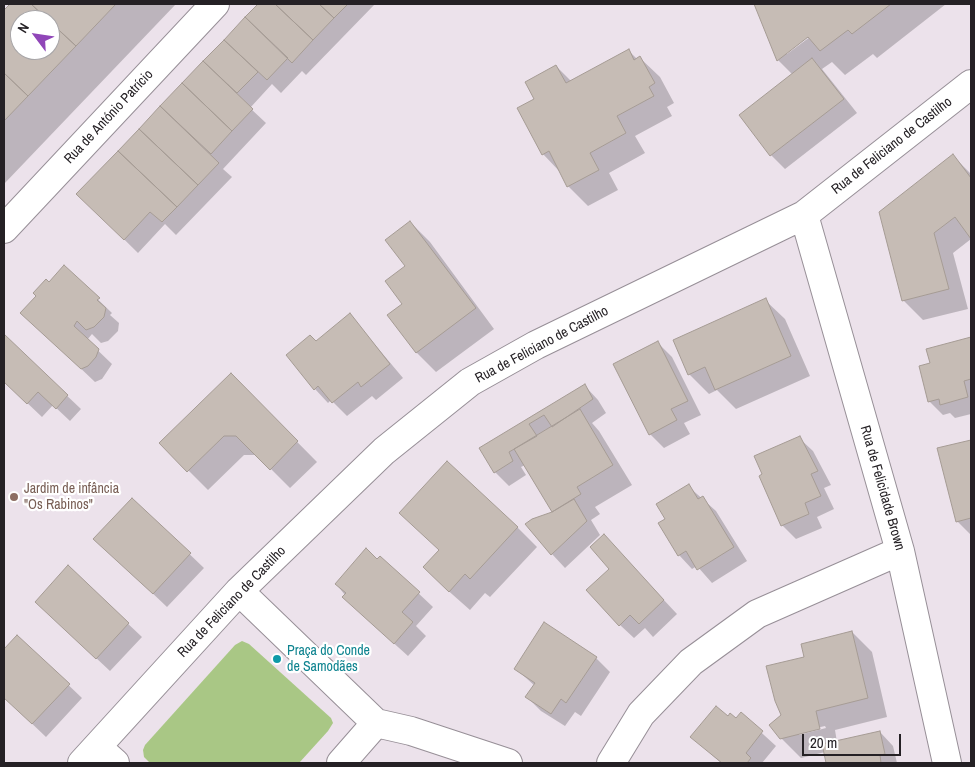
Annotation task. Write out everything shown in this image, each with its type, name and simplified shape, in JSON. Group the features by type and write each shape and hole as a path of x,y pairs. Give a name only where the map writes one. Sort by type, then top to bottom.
{"street":[{"name":"Rua de António Patrício","path":"4,229 215,4"},
{"name":"Rua de Feliciano de Castilho","path":"98,758 239,591 384,451 470,382 536,345 804,215 971,84"},
{"name":"Rua de Felicidade Brown","path":"804,215 900,551 947,763"},
{"path":"611,763 641,714 698,657 757,614 900,551"},
{"path":"239,591 376,723 412,732 508,763"},
{"path":"341,763 376,723"}],"green space":[{"path":"242,641 249,644 331,718 333,723 328,731 299,763 150,763 144,757 143,750 145,745 235,645"}],"building":[{"path":"10,4 31,4 37,10 10,10 10,60 60,60 60,31 76,46 28,96 4,73 4,10"},
{"path":"31,4 116,4 76,46 60,31 60,10 37,10"},
{"path":"258,4 275,4 313,40 292,63 245,17"},
{"path":"275,4 319,4 334,18 313,40"},
{"path":"319,4 348,4 334,18"},
{"path":"754,4 891,4 852,34 848,30 820,51 808,37 777,61"},
{"path":"245,17 288,58 267,80 224,40"},
{"path":"224,40 258,72 237,93 203,61"},
{"path":"629,49 634,60 640,56 655,83 649,87 654,96 617,116 626,133 590,153 599,170 567,187 549,151 542,155 517,108 534,99 525,82 556,65 566,83"},
{"path":"812,58 844,99 770,156 739,115"},
{"path":"203,61 253,109 232,131 182,83"},
{"path":"4,73 28,96 4,121"},
{"path":"182,83 232,131 211,154 160,106"},
{"path":"160,106 219,163 198,185 139,129"},
{"path":"139,129 198,185 177,207 118,151"},
{"path":"118,151 177,207 162,222 150,212 124,240 76,194"},
{"path":"953,154 971,178 971,239 955,217 934,233 949,289 902,301 879,212"},
{"path":"410,221 476,308 416,353 387,315 402,304 385,281 405,266 385,240"},
{"path":"64,265 100,298 97,300 106,308 104,317 94,327 86,330 77,321 74,326 99,349 96,357 88,366 81,369 20,313 36,296 33,293 46,279 49,282"},
{"path":"766,298 791,356 715,390 705,367 688,375 673,340"},
{"path":"350,313 390,364 361,387 358,382 332,403 318,386 314,390 286,355 310,335 316,341"},
{"path":"4,334 68,395 56,409 38,392 27,404 4,382"},
{"path":"971,337 971,379 964,381 968,397 940,405 939,399 928,402 919,366 930,363 926,349"},
{"path":"658,341 688,401 671,409 677,420 649,435 613,364"},
{"path":"231,373 298,441 270,470 236,436 224,436 187,472 159,443"},
{"path":"585,384 593,399 552,427 544,415 529,424 537,436 509,452 513,461 494,473 479,448"},
{"path":"580,409 613,465 577,487 581,494 552,512 514,449"},
{"path":"800,436 818,471 811,474 821,496 805,503 809,514 781,526 759,476 762,474 754,456"},
{"path":"971,440 971,518 956,522 937,448"},
{"path":"447,461 518,527 470,579 465,574 449,592 423,567 439,550 399,513"},
{"path":"689,484 698,499 703,496 734,547 697,570 686,551 678,556 658,523 665,519 656,504"},
{"path":"132,498 191,553 153,594 93,539"},
{"path":"574,499 587,521 551,555 525,524 532,519 552,512"},
{"path":"604,534 664,600 639,624 630,615 619,626 586,590 609,569 590,547"},
{"path":"366,548 377,559 380,556 420,592 402,612 413,622 394,644 342,597 346,593 335,584"},
{"path":"68,565 129,623 96,659 35,602"},
{"path":"544,622 597,657 566,703 561,699 551,714 525,697 535,683 514,669"},
{"path":"852,631 868,698 816,711 820,729 780,739 769,725 781,715 775,701 766,666 804,657 801,644"},
{"path":"17,635 70,684 32,724 4,698 4,649"},
{"path":"716,706 728,716 730,713 736,718 741,712 763,731 746,753 751,758 747,763 722,763 690,737"},
{"path":"880,731 885,754 880,755 881,763 826,763 822,744"}],"place":[{"name":"Jardim de infância \"Os Rabinos\"","path":"14,497"},
{"name":"Praça do Conde de Samodães","path":"277,659"}]}
